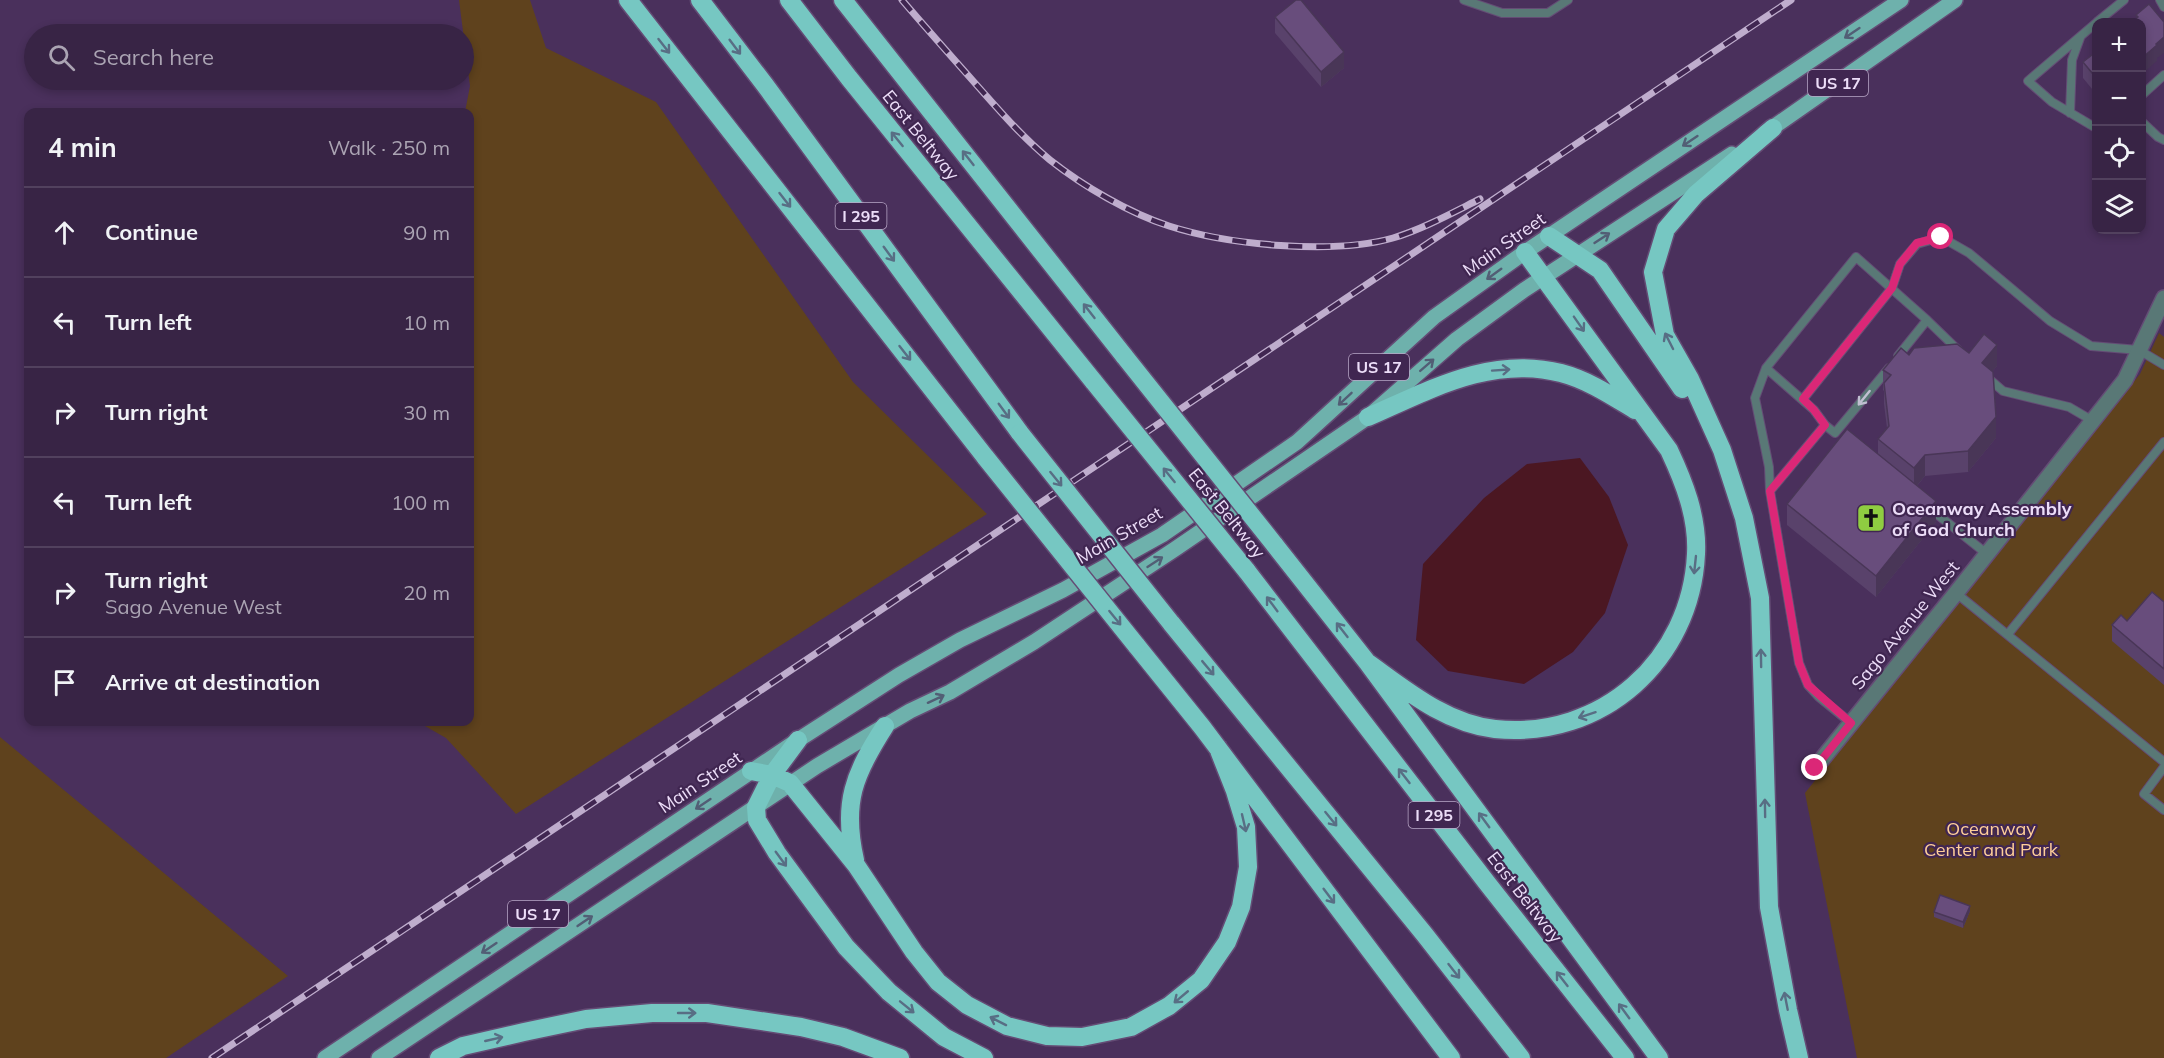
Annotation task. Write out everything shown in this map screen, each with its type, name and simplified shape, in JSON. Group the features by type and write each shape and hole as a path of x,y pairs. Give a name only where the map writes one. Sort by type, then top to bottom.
{"highway":[{"path":"628,0 986,458 1218,748 1451,1058"},
{"name":"I 295","path":"700,0 1020,433 1425,935 1521,1058"},
{"name":"East Beltway","path":"789,0 856,87 1246,570 1625,1058"},
{"path":"843,0 1367,662 1659,1058"},
{"path":"1773,128 1696,194 1666,228 1653,272 1665,334 1690,379 1722,450 1744,518 1760,598 1769,907 1799,1058"},
{"path":"1549,236 1600,270 1670,369 1722,450"},
{"path":"1367,662 1423,703 1462,721 1494,729 1545,728 1597,712 1638,683 1668,647 1685,615 1694,579 1696,552 1695,529 1682,477 1668,450 1525,252"},
{"path":"1368,417 1467,375 1500,368 1560,373 1587,383 1642,414"},
{"path":"856,865 850,838 854,782 867,754 885,726"},
{"path":"798,740 772,774 756,807 757,820 777,853 846,947 889,992 944,1037 984,1058"},
{"path":"751,771 772,774 790,783 856,865 914,952 938,982 967,1005 1007,1026 1047,1036 1082,1037 1131,1027 1169,1006 1201,980 1227,942 1241,907 1248,867 1246,828 1235,791 1218,748"},
{"path":"439,1058 463,1046 524,1032 586,1019 652,1013 707,1014 801,1027 843,1037 900,1058"}],"main road":[{"name":"Main Street","path":"325,1058 751,771 899,675 960,640 1063,591 1162,535 1297,442 1434,317 1525,252 1901,0"},
{"name":"US 17","path":"380,1058 790,783 910,711 950,693 1034,642 1368,417 1457,339 1576,254 1773,128 1955,0"}],"street":[{"name":"Sago Avenue West","path":"1815,768 2125,380 2139,350 2160,318 2164,298"}],"lane":[{"path":"1464,0 1502,13 1548,13 1568,0"},
{"path":"2103,18 2124,0"},
{"path":"2160,0 2164,7"},
{"path":"2092,27 2028,81 2052,102 2093,126"},
{"path":"2070,113 2072,60 2080,37"},
{"path":"2146,91 2164,75"},
{"path":"2146,126 2164,140"},
{"path":"1803,399 1892,288 1900,264 1917,243 1941,237 1970,253 2050,321 2091,346 2139,350 2164,365"},
{"path":"1851,723 1808,685 1799,663 1755,398 1766,368 1856,257 1927,320 1966,359"},
{"path":"1766,368 1803,399 1835,433 1927,320"},
{"path":"1987,377 2003,391 2069,407 2093,421"},
{"path":"1770,491 1825,425"},
{"path":"2008,634 2164,442"},
{"path":"1920,501 1987,554"},
{"path":"1956,593 2164,762"},
{"path":"2164,767 2144,794 2164,810"}],"green space":[{"path":"459,0 530,0 546,48 656,102 853,382 987,514 516,814 446,738 425,726 474,726 474,108 466,108 469,90 474,90 474,24 462,24"},
{"name":"Oceanway Center and Park","path":"2159,333 2164,337 2164,1058 1857,1058 1805,793 2140,374"},
{"path":"0,737 288,976 166,1058 0,1058"}],"shaded area":[{"path":"1580,458 1609,497 1628,545 1605,613 1573,652 1524,684 1448,671 1416,640 1423,564 1484,498 1527,464"}],"building":[{"path":"1296,0 1301,0 1344,52 1321,72 1275,17"},
{"path":"2149,4 2164,22 2164,37 2146,55 2146,18 2137,18 2136,15"},
{"path":"2092,55 2092,73 2083,62"},
{"path":"1984,334 1997,345 1982,363 1993,372 1996,417 1968,451 1925,455 1914,468 1878,439 1889,426 1884,383 1891,375 1883,370 1901,348 1909,355 1914,348 1957,344 1969,353"},
{"path":"1847,429 1936,501 1876,576 1787,504"},
{"path":"2152,592 2164,602 2164,669 2112,625 2121,615 2127,621"},
{"path":"1940,895 1970,906 1963,922 1934,912"}],"railway":[{"path":"902,0 1001,112 1050,160 1107,198 1138,214 1169,226 1193,233 1250,243 1311,247 1341,246 1393,238 1480,199"},
{"path":"212,1058 1791,0"}],"place":[{"name":"Oceanway Assembly of God Church","path":"1871,518"}],"route":[{"path":"1815,768 1851,723 1808,685 1799,663 1770,491 1825,425 1803,399 1892,288 1900,264 1917,243 1941,237"}]}
